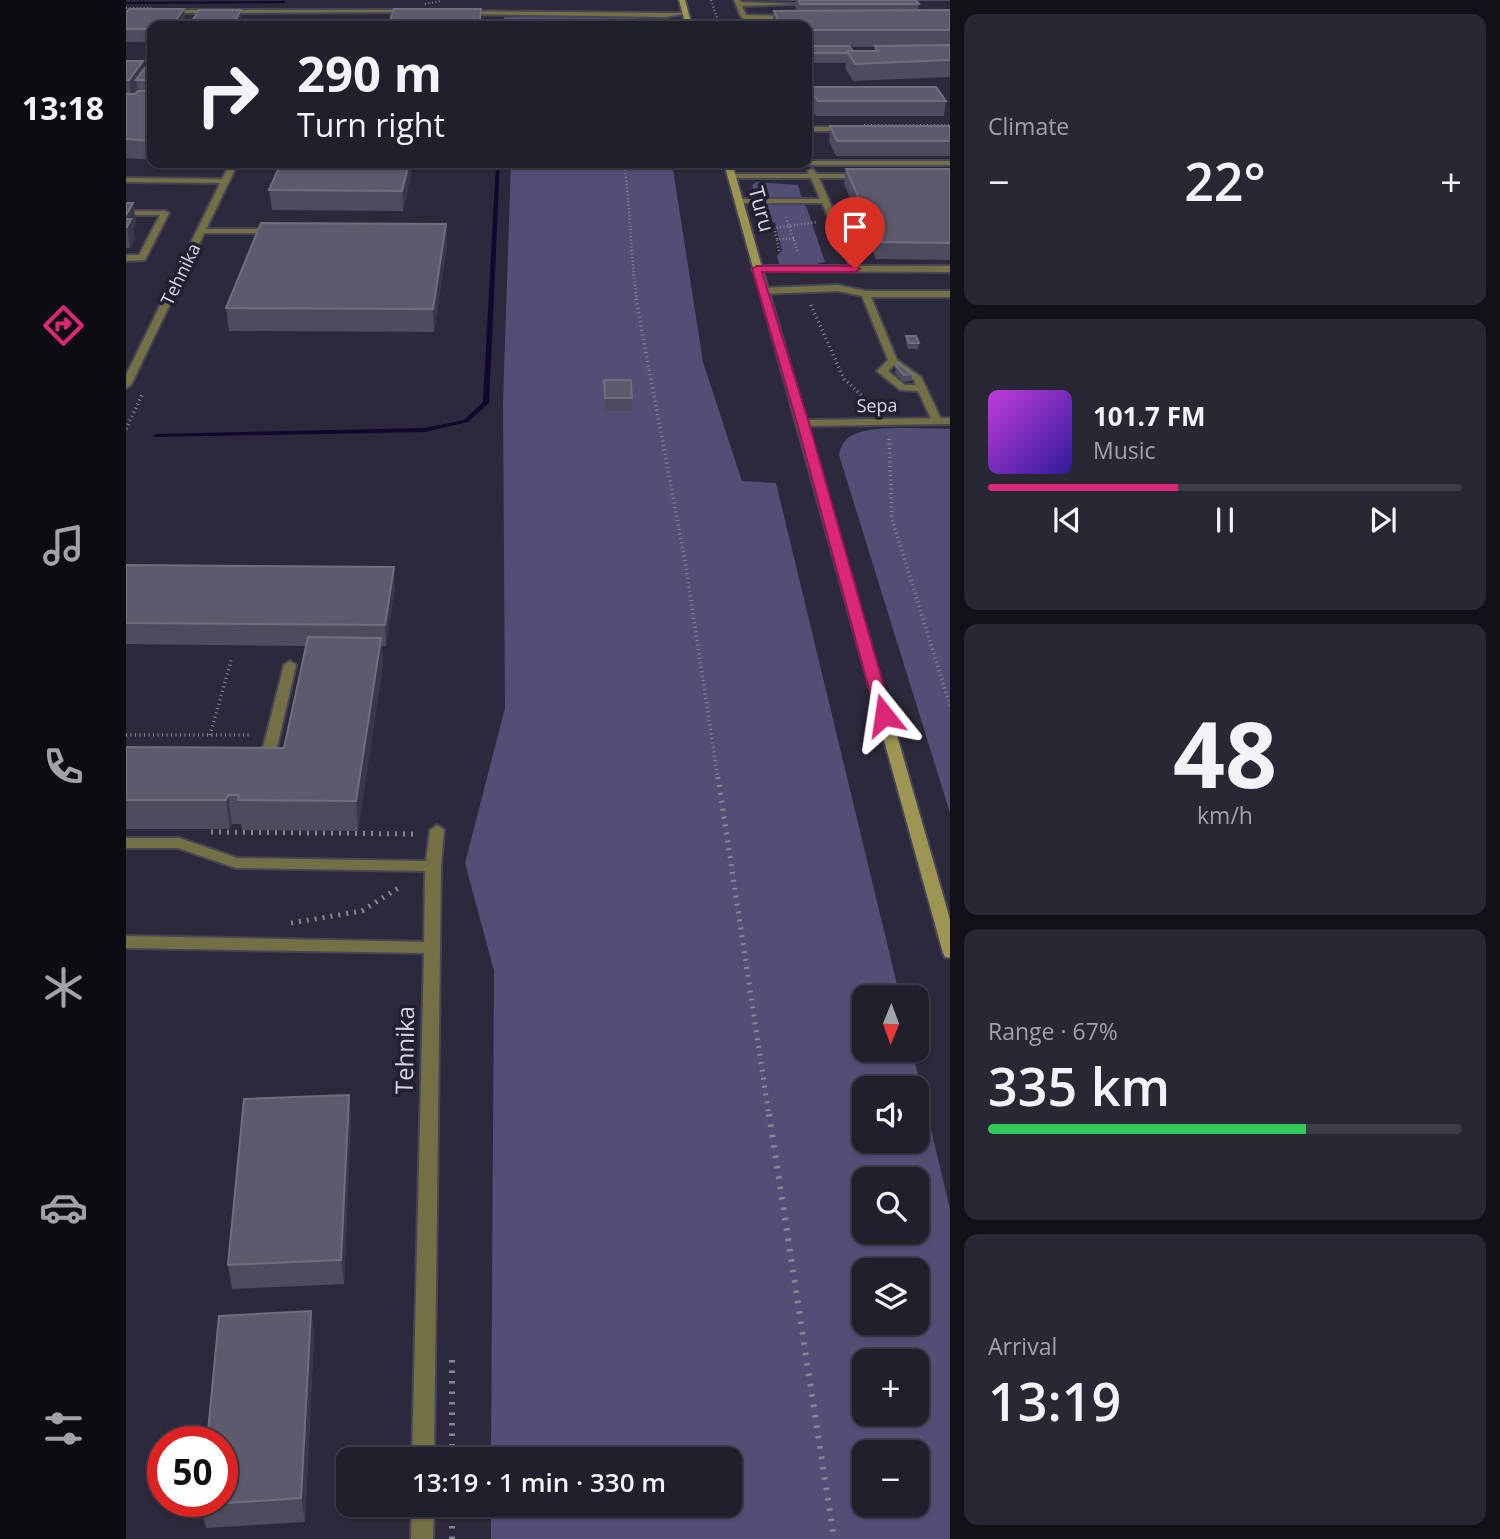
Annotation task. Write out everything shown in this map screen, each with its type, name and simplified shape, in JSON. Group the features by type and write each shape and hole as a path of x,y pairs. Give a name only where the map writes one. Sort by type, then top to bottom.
{"main road":[{"path":"682,0 687,21"},
{"name":"Turu","path":"730,168 950,953"}],"street":[{"path":"789,18 744,18 738,2 793,4"},
{"path":"154,12 307,14 424,11"},
{"path":"451,12 685,13"},
{"path":"812,129 859,127"},
{"path":"812,160 950,163"},
{"name":"Tehnika","path":"126,385 232,168"},
{"path":"812,168 855,269"},
{"path":"732,176 869,176"},
{"path":"126,191 129,180 225,181"},
{"path":"739,201 826,201"},
{"path":"126,213 165,213 142,258 126,258"},
{"path":"201,231 285,231"},
{"path":"757,269 950,269"},
{"path":"763,291 838,288 866,294 950,294"},
{"path":"866,294 893,361 918,379 937,421"},
{"path":"893,361 882,371 903,388 922,388"},
{"name":"Sepa","path":"803,423 950,421"},
{"path":"243,755 268,756 290,665"},
{"name":"Tehnika","path":"423,1447 433,866 437,832"},
{"path":"126,843 179,843 236,863 433,866"},
{"path":"126,942 432,948"},
{"path":"422,1539 423,1517"}],"path":[{"path":"711,0 718,21"},
{"path":"424,11 422,5 441,1"},
{"path":"859,127 950,125"},
{"path":"625,168 631,203 631,263 643,343 664,440 685,561 834,1539"},
{"path":"776,258 780,250 774,228 834,220"},
{"path":"777,239 794,239"},
{"path":"210,735 232,657"},
{"path":"126,735 273,735"},
{"path":"207,832 437,832"},
{"path":"290,923 328,919 362,911 396,887 408,887"},
{"path":"452,1350 452,1447"},
{"path":"452,1517 452,1539"}],"shaded area":[{"path":"504,17 629,17 643,21 504,21"},
{"path":"511,168 673,168 703,362 742,481 776,483 897,985 852,985 852,1062 915,1062 918,1076 852,1076 852,1153 929,1153 929,1121 950,1209 950,1539 491,1539 491,1517 742,1517 742,1447 491,1447 494,971 465,863 505,708 503,402"},
{"path":"756,182 798,185 802,199 757,197 752,186"},
{"path":"763,203 800,203 806,206 825,262 809,266 779,264 777,256 782,250 775,223 764,219 759,207"},
{"path":"888,428 950,429 950,813 839,455 846,440 864,431"}],"building":[{"path":"799,0 916,0 919,4 800,4"},
{"path":"129,9 184,9 175,21 147,21 147,29 126,29 126,13"},
{"path":"394,9 481,9 480,21 390,21"},
{"path":"199,10 241,10 235,21 192,21"},
{"path":"950,10 950,30 812,30 812,21 779,21 774,11"},
{"path":"950,45 950,60 855,64 847,51 878,51 875,46"},
{"path":"812,46 849,46 853,51 812,53"},
{"path":"126,61 143,61 129,80 126,80"},
{"path":"147,65 147,80 136,80"},
{"path":"812,87 936,87 946,101 818,101 812,94"},
{"path":"138,91 147,91 147,141 126,139 126,94 135,94"},
{"path":"830,126 950,126 950,141 837,141"},
{"path":"279,168 408,168 402,191 269,190"},
{"path":"846,169 950,169 950,243 878,242"},
{"path":"126,203 133,203 126,215"},
{"path":"261,223 446,224 433,309 226,308"},
{"path":"906,336 916,336 919,343 909,343"},
{"path":"898,364 912,374 904,375 896,366"},
{"path":"604,380 631,380 632,398 605,398"},
{"path":"126,565 394,567 385,625 126,623"},
{"path":"308,637 381,638 356,801 238,800 239,795 228,795 226,800 126,800 126,747 284,748"},
{"path":"349,1095 341,1260 228,1265 244,1099"},
{"path":"311,1311 301,1498 238,1502 238,1426 209,1426 219,1316"}],"waterway":[{"path":"126,3 284,2"},
{"path":"156,436 425,430 466,421 486,403 498,168"}],"route":[{"path":"855,269 757,269 884,715"}]}
